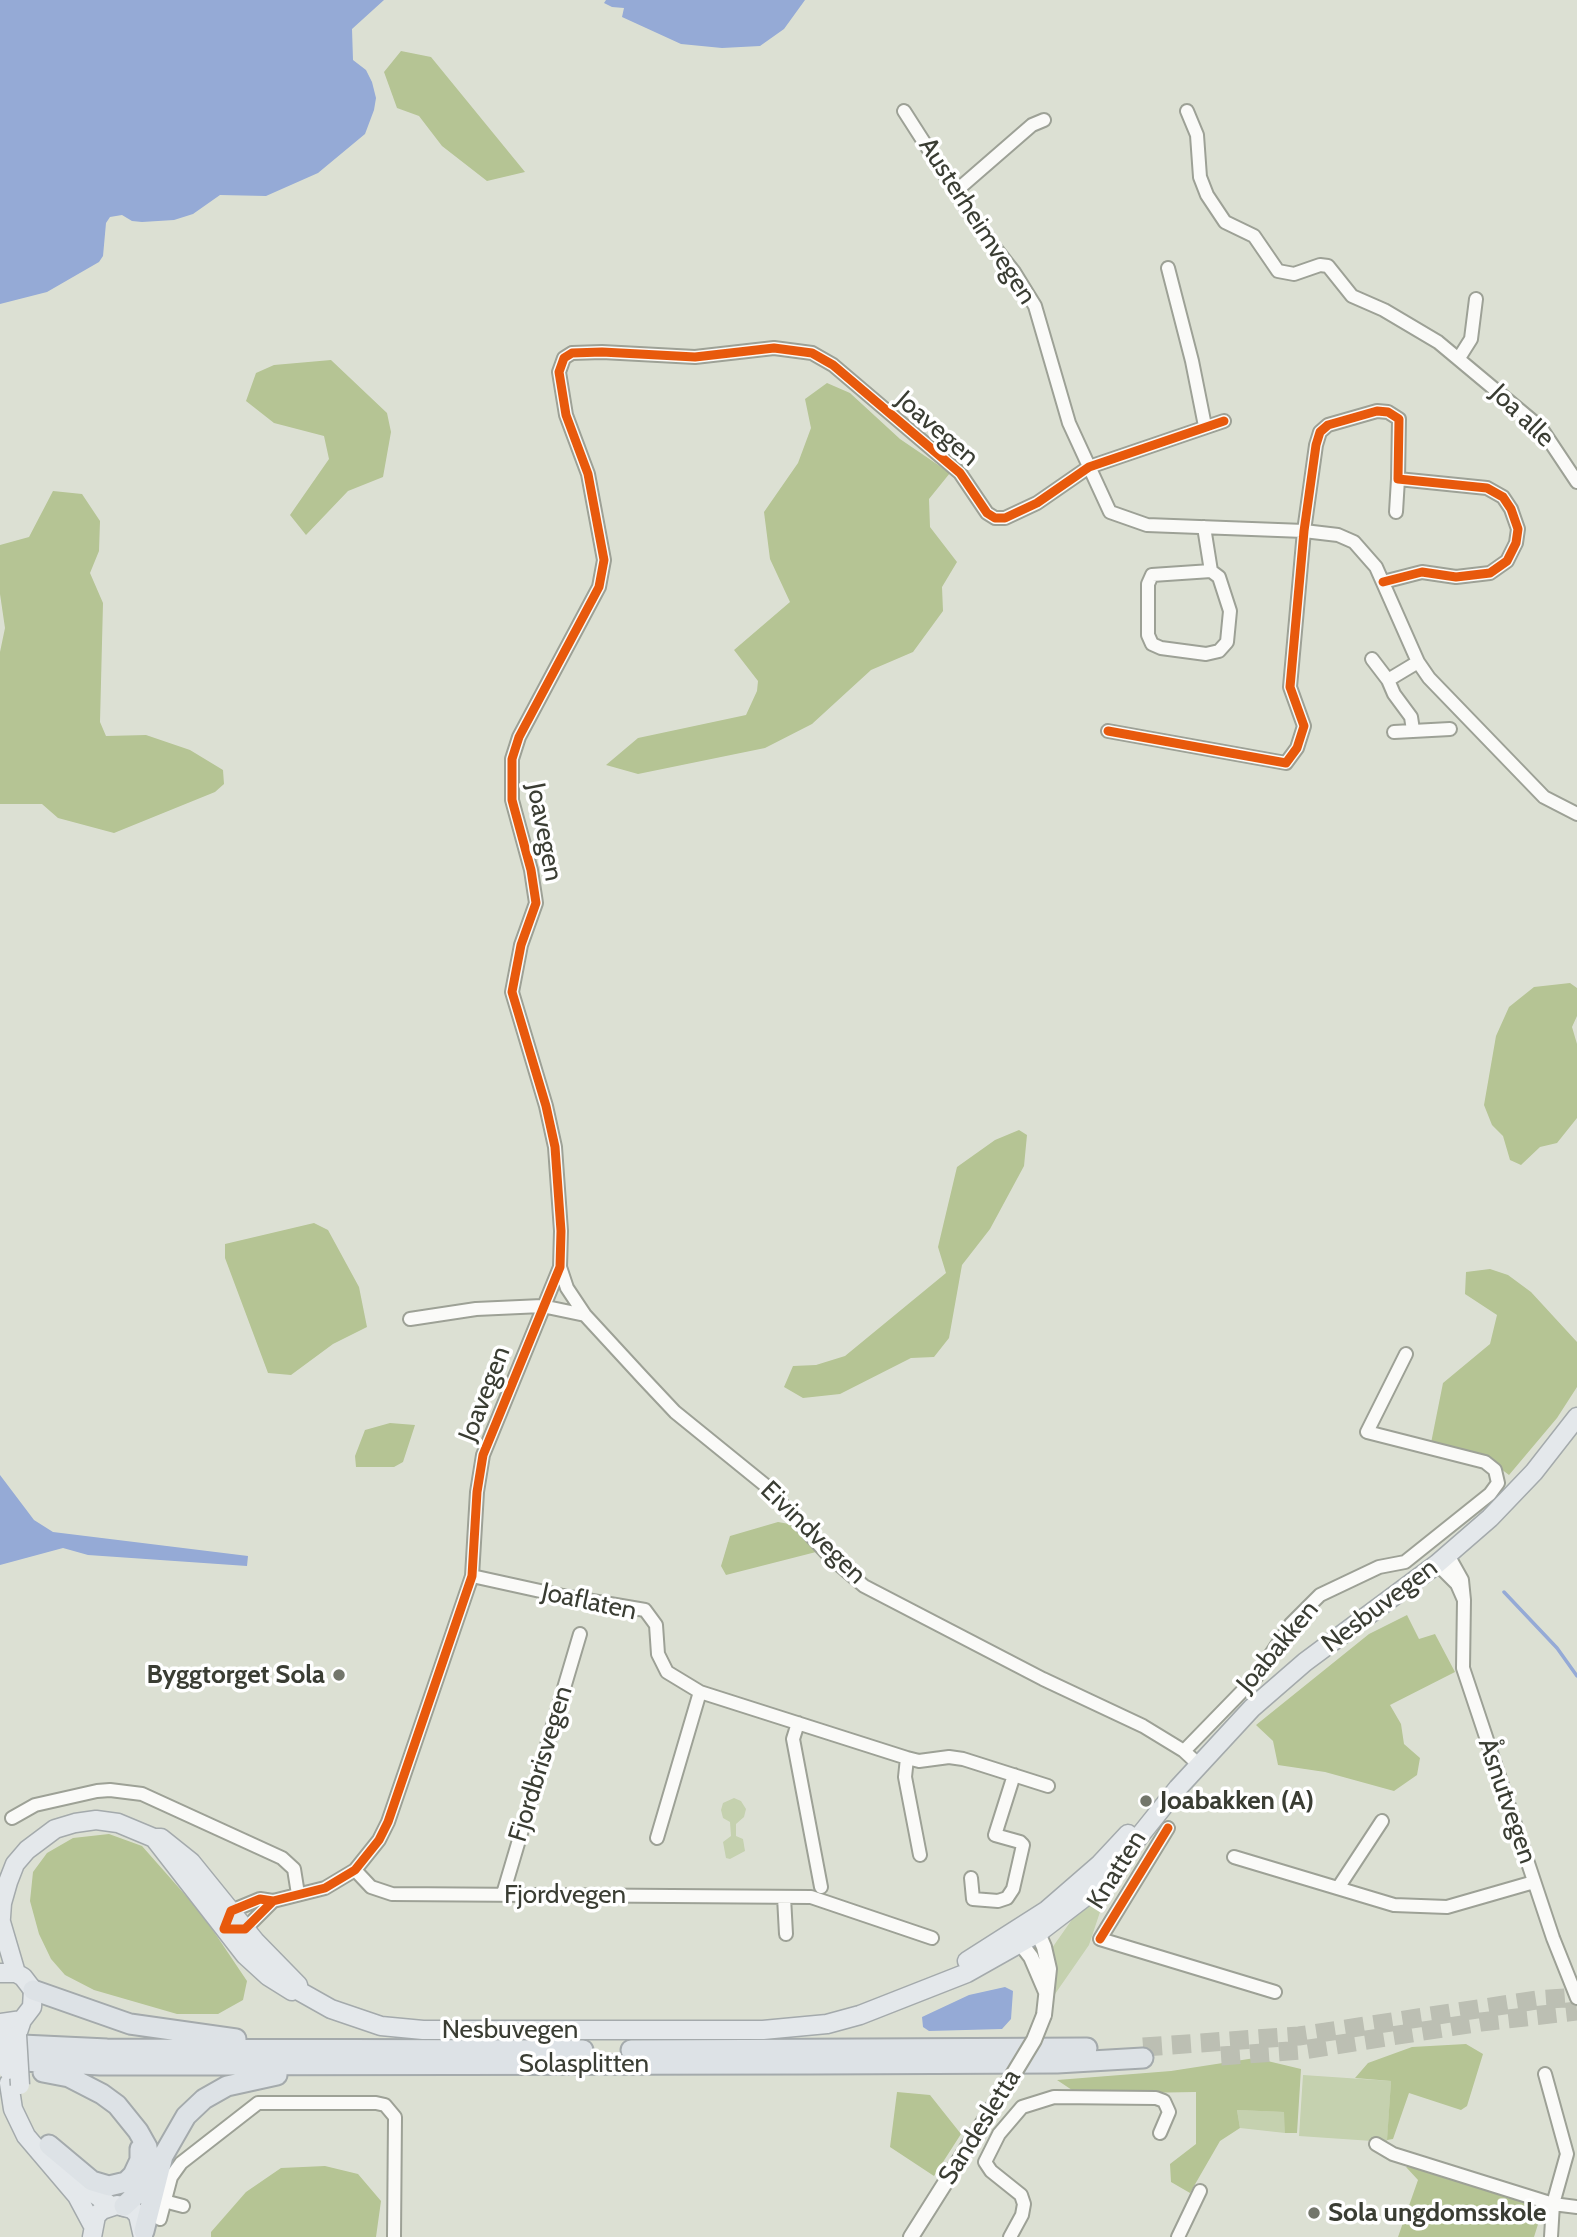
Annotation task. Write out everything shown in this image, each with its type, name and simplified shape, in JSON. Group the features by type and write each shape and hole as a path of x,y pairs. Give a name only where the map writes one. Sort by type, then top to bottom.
{"highway":[{"path":"33,1990 91,2012 169,2031 342,2049"},
{"path":"7,2030 29,2054"},
{"name":"Solasplitten","path":"342,2049 1143,2053 921,2064 358,2065 100,2065 29,2054 342,2049"},
{"path":"0,2060 29,2054"},
{"path":"149,2229 163,2156 180,2124 204,2099 250,2079 321,2073 358,2065"},
{"path":"10,2079 50,2073 86,2085 117,2105 147,2147 150,2168 142,2189 117,2206"},
{"path":"49,2145 92,2181 103,2186 118,2185 133,2175 138,2167 138,2131"}],"main road":[{"name":"Nesbuvegen","path":"0,1931 2,1903 15,1864 39,1839 55,1829 96,1820 118,1823 154,1839 161,1838 186,1857 277,1966 298,1985 299,1991 356,2019 403,2029 751,2031 827,2024 890,2005 967,1973 1027,1935 1109,1874 1161,1822 1178,1788 1277,1685 1443,1559 1534,1472 1577,1417"},
{"path":"154,1839 245,1955 268,1976 292,1991 299,1991"},
{"path":"1,1922 8,1973 23,1977 33,1990 32,2007 7,2030 13,2109 26,2136 77,2196 92,2230"},
{"path":"10,2079 28,2117 82,2185 138,2215 149,2229"},
{"path":"92,2230 102,2210 117,2206"}],"street":[{"name":"Austerheimvegen","path":"904,111 1035,306 1069,423 1110,512 1147,525 1304,531 1338,535 1354,542 1366,553 1383,582 1418,662 1440,692 1544,797 1577,814"},
{"name":"Joa alle","path":"1187,111 1197,135 1200,177 1207,195 1225,222 1255,236 1278,271 1294,274 1320,265 1328,266 1352,296 1397,319 1459,358 1541,428 1577,481"},
{"path":"956,191 1032,125 1044,120"},
{"path":"1168,268 1192,361 1205,426"},
{"path":"1459,358 1471,339 1476,299"},
{"name":"Joavegen","path":"231,1911 260,1899 273,1901 325,1888 355,1870 373,1848 388,1822 472,1576 483,1455 560,1267 561,1230 555,1147 546,1105 512,992 521,945 536,903 531,870 512,800 512,759 519,737 599,587 604,559 588,474 566,415 559,372 564,358 572,353 624,352 695,357 774,348 812,353 833,365 960,473 987,513 995,519 1005,518 1037,503 1089,467 1224,421"},
{"path":"1108,731 1286,763 1297,748 1304,726 1290,687 1304,531 1316,445 1320,432 1328,425 1363,413 1395,414 1400,424 1396,512"},
{"path":"1383,582 1422,572 1456,577 1490,573 1507,561 1517,535 1516,520 1508,504 1488,488 1398,479"},
{"path":"1204,527 1211,571 1219,577 1230,611 1227,642 1219,651 1195,652 1161,649 1152,644 1148,635 1148,584 1152,575 1211,571"},
{"path":"1372,659 1411,717 1413,730"},
{"path":"1388,680 1418,662"},
{"path":"1394,732 1450,729"},
{"name":"Eivindvegen","path":"560,1267 567,1288 585,1315 675,1412 765,1485 830,1556 864,1586 1043,1679 1143,1726 1184,1751 1199,1765"},
{"path":"410,1319 476,1309 542,1306 585,1315"},
{"name":"Joabakken","path":"1184,1751 1256,1677 1291,1624 1320,1595 1379,1567 1405,1562 1490,1494 1498,1483 1495,1470 1485,1462 1367,1432 1406,1353"},
{"name":"Åsnutvegen","path":"1443,1559 1464,1600 1463,1668 1563,1968 1577,1998"},
{"name":"Joaflaten","path":"472,1576 645,1610 656,1625 658,1654 667,1672 700,1692 907,1758 919,1761 949,1757 964,1759 1048,1786"},
{"name":"Fjordbrisvegen","path":"503,1894 580,1634"},
{"path":"657,1838 700,1692"},
{"path":"798,1723 793,1739 821,1887"},
{"path":"907,1758 905,1777 920,1854"},
{"path":"971,1878 970,1895 973,1899 998,1901 1007,1898 1013,1889 1023,1845 995,1835 1014,1774"},
{"path":"12,1818 35,1805 97,1791 142,1794 282,1858 294,1869 298,1894"},
{"path":"1338,1888 1382,1821"},
{"name":"Knatten","path":"1161,1822 1100,1939 1275,1992"},
{"path":"1234,1857 1394,1905 1447,1908 1534,1882"},
{"name":"Fjordvegen","path":"355,1870 370,1887 392,1894 819,1899 932,1938"},
{"path":"784,1897 786,1934"},
{"name":"Joavegen","path":"245,1929 273,1901"},
{"path":"231,1911 224,1929 245,1929"},
{"name":"Sandesletta","path":"911,2237 1034,2040 1044,2015 1046,1992 1031,1957 1027,1935"},
{"path":"1545,2074 1567,2154 1553,2204 1551,2237"},
{"path":"1010,2237 1022,2215 1021,2195 991,2171 985,2162 999,2134 1022,2107 1054,2097 1156,2098 1164,2101 1169,2112 1160,2133"},
{"path":"149,2229 164,2201 171,2177 181,2164 258,2103 376,2103 385,2105 395,2117 394,2237"},
{"path":"1377,2144 1393,2154 1553,2204 1577,2207"},
{"path":"1178,2237 1200,2191"},
{"path":"164,2201 183,2206"}],"green space":[{"path":"401,51 431,57 525,172 487,181 442,146 419,116 397,108 384,72"},
{"path":"331,360 387,413 391,432 383,477 348,491 306,535 290,515 329,459 324,436 274,423 246,401 256,373 274,365"},
{"path":"827,383 850,393 900,439 950,473 929,499 930,527 957,562 942,587 943,611 913,652 871,670 812,724 765,748 638,774 606,765 638,738 746,715 757,691 758,681 734,650 790,602 770,559 764,512 798,463 811,428 805,399"},
{"path":"53,491 82,494 100,521 99,551 90,573 103,603 100,722 106,736 146,735 190,750 223,770 224,784 215,792 114,833 58,818 42,804 0,804 0,652 5,628 0,594 0,545 29,537"},
{"path":"1570,983 1577,988 1577,1016 1572,1027 1577,1044 1577,1118 1557,1143 1540,1147 1521,1165 1510,1160 1503,1136 1492,1125 1484,1105 1496,1036 1509,1007 1534,987"},
{"path":"1019,1130 1027,1135 1024,1166 990,1229 962,1265 949,1338 934,1357 911,1358 840,1394 803,1398 784,1387 793,1366 816,1365 845,1356 946,1273 938,1247 957,1167 995,1140"},
{"path":"314,1223 328,1230 359,1287 367,1327 333,1344 291,1375 268,1373 225,1258 225,1244"},
{"path":"1490,1269 1508,1275 1531,1292 1577,1342 1577,1387 1557,1418 1509,1475 1480,1453 1431,1443 1443,1383 1490,1344 1497,1315 1465,1294 1466,1272"},
{"path":"390,1423 415,1425 403,1462 394,1467 356,1467 355,1456 365,1430"},
{"path":"778,1522 795,1525 816,1552 726,1575 721,1566 730,1536"},
{"path":"1407,1615 1419,1639 1435,1634 1455,1672 1390,1705 1401,1724 1404,1744 1420,1758 1417,1775 1394,1791 1325,1772 1278,1765 1273,1741 1256,1725 1369,1634"},
{"path":"734,1798 741,1801 746,1809 744,1817 736,1824 736,1836 743,1839 745,1851 730,1859 726,1858 723,1842 731,1836 730,1822 723,1818 721,1810 723,1803"},
{"path":"109,1834 142,1846 202,1914 247,1981 243,2000 218,2014 177,2014 94,1990 65,1975 51,1959 39,1934 30,1901 33,1872 47,1853 73,1838"},
{"path":"1101,1888 1103,1903 1089,1945 1055,1994 1052,1948 1078,1911"},
{"path":"1466,2044 1483,2054 1467,2106 1461,2110 1409,2093 1393,2139 1387,2140 1391,2081 1355,2078 1368,2063 1412,2047"},
{"path":"1255,2058 1301,2069 1297,2133 1285,2133 1284,2112 1237,2110 1240,2128 1220,2141 1190,2193 1171,2182 1170,2164 1196,2144 1196,2092 1078,2094 1057,2080 1171,2071"},
{"path":"1303,2075 1391,2081 1387,2142 1299,2136"},
{"path":"897,2092 930,2095 961,2134 934,2176 890,2147"},
{"path":"1237,2110 1285,2112 1285,2133 1240,2128"},
{"path":"325,2166 358,2174 381,2201 376,2237 211,2237 211,2232 246,2192 281,2168"},
{"path":"1406,2167 1434,2168 1544,2205 1534,2237 1398,2237 1418,2180"}],"water":[{"path":"0,0 384,0 352,29 353,60 366,70 372,82 376,98 374,110 365,134 318,173 266,196 220,195 193,214 174,220 142,222 132,221 122,215 110,217 106,223 103,256 99,262 47,292 0,304"},
{"path":"606,0 805,0 784,29 760,46 722,48 681,44 622,17 624,8 612,7 604,3"},
{"path":"0,1475 34,1520 53,1532 248,1556 247,1566 88,1555 63,1548 0,1565"},
{"path":"1005,1987 1013,1991 1011,2019 1002,2029 929,2031 923,2027 922,2017 969,1995"}],"waterway":[{"path":"1504,1592 1557,1648 1577,1676"}],"tunnel":[{"path":"1143,2047 1299,2036 1537,2000 1577,1997"},
{"path":"1221,2056 1303,2050 1481,2022 1577,2011"}],"cycle path":[{"path":"273,1901 245,1929 224,1929 231,1911 260,1899 273,1901 325,1888 355,1870 379,1840 388,1822 472,1576 477,1492 483,1455 560,1267 561,1231 555,1147 546,1106 512,992 521,945 536,903 531,870 512,800 512,759 519,737 599,587 604,560 588,474 566,415 559,372 564,358 572,353 602,352 695,357 774,348 812,353 833,365 960,473 987,513 995,518 1005,518 1037,503 1089,467 1224,421"},
{"path":"1108,731 1286,763 1297,748 1304,726 1290,687 1304,531 1316,445 1320,432 1328,425 1377,411 1388,412 1399,419 1398,479 1487,488 1503,497 1511,509 1518,529 1516,543 1507,561 1490,573 1456,577 1422,572 1383,582"},
{"path":"1100,1939 1168,1828"}],"place":[{"name":"Byggtorget Sola","path":"339,1675"},
{"name":"Joabakken (A)","path":"1146,1801"},
{"name":"Sola ungdomsskole","path":"1314,2213"}]}
